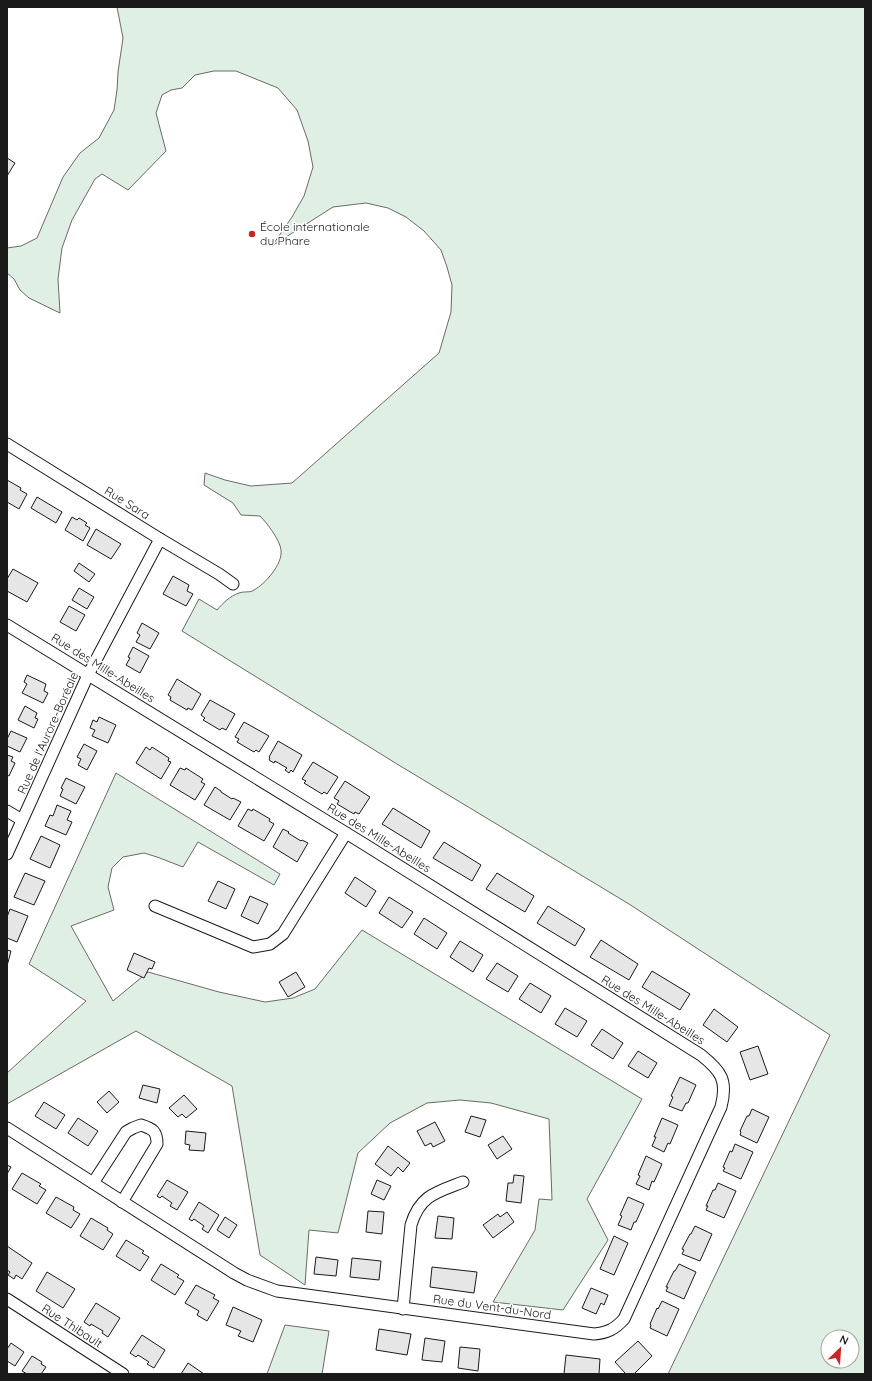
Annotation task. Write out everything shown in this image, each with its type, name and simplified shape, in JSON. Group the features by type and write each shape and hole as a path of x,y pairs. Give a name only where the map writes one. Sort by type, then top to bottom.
{"street":[{"name":"Rue Sara","path":"7,444 233,584"},
{"name":"Rue de l'Aurore-Boréale","path":"7,854 88,674 160,539"},
{"name":"Rue des Mille-Abeilles","path":"7,625 346,833 701,1054 720,1074 724,1086"},
{"path":"7,811 22,820"},
{"path":"156,906 253,947 270,944 283,934 346,833"},
{"name":"Rue du Vent-du-Nord","path":"7,1128 234,1273 261,1286 277,1291 594,1334 604,1333 618,1326 626,1315 721,1107 724,1086"},
{"path":"93,1183 126,1132 141,1125 154,1130 157,1136 157,1144 122,1202"},
{"path":"403,1309 411,1225 414,1216 427,1198 463,1182"},
{"name":"Rue Thibault","path":"7,1299 123,1374"}],"green space":[{"path":"117,7 865,7 865,1374 668,1374 830,1035 629,904 397,764 182,631 199,599 217,610 224,602 233,596 241,592 252,591 263,583 276,567 281,555 278,541 263,519 260,516 241,515 233,503 204,485 205,473 225,480 251,486 292,483 439,353 451,312 452,285 441,250 424,231 406,217 388,208 366,203 333,207 272,246 292,217 304,196 313,167 308,141 297,110 278,88 236,71 214,71 195,75 182,88 171,90 162,95 156,113 166,151 128,190 102,174 95,179 72,220 62,248 58,279 60,313 29,298 20,290 14,279 7,273 7,248 21,246 37,238 63,177 80,153 99,138 114,110 123,38"},
{"path":"116,773 280,874 274,885 198,842 183,867 144,853 123,857 112,868 108,887 114,910 71,926 113,1001 148,972 219,992 265,1002 293,998 315,989 362,930 642,1099 587,1199 608,1240 563,1310 493,1302 535,1230 539,1199 552,1200 549,1119 491,1103 460,1100 427,1103 390,1123 358,1153 338,1233 309,1230 305,1285 260,1255 232,1086 136,1031 7,1104 7,1073 86,1001 29,964"},
{"path":"285,1325 329,1331 322,1374 267,1374"}],"building":[{"path":"7,158 15,163 7,176"},
{"path":"7,480 21,488 20,490 27,494 19,509 7,502"},
{"path":"37,497 62,512 56,523 31,508"},
{"path":"72,517 77,520 79,518 87,523 85,525 90,528 83,541 65,530"},
{"path":"96,529 121,544 111,559 87,545"},
{"path":"79,563 95,574 89,582 74,571"},
{"path":"13,569 38,583 27,602 7,591 7,579"},
{"path":"173,576 189,585 187,591 193,594 186,606 163,594"},
{"path":"79,588 94,597 87,609 72,600"},
{"path":"69,606 85,615 76,631 60,622"},
{"path":"142,623 159,633 150,649 136,642 140,635 137,633"},
{"path":"133,647 149,656 140,673 126,665"},
{"path":"27,675 46,684 44,691 48,693 43,703 22,693 27,684 24,682"},
{"path":"177,679 201,694 192,710 188,708 187,710 170,700 171,697 168,695"},
{"path":"210,700 235,714 226,730 222,728 220,730 203,720 205,718 201,715"},
{"path":"25,706 37,713 35,718 38,719 34,728 18,720"},
{"path":"99,717 116,725 108,743 92,736 95,730 90,728 93,720 97,722"},
{"path":"244,722 269,736 259,752 256,750 254,752 237,742 239,739 235,737"},
{"path":"11,731 27,738 20,752 7,746 7,739"},
{"path":"278,741 302,755 293,772 291,770 289,773 285,770 287,768 275,761 274,763 269,760 269,757"},
{"path":"84,744 97,751 87,770 78,765 81,759 77,757"},
{"path":"146,747 150,750 152,747 169,758 168,761 171,762 161,779 136,763"},
{"path":"7,755 13,757 11,761 15,763 9,776 7,775"},
{"path":"313,762 338,777 327,794 324,792 322,794 304,783 306,781 302,779"},
{"path":"180,768 185,770 186,768 203,779 201,782 205,784 195,800 170,785"},
{"path":"66,778 85,787 76,804 60,796 63,789 61,788"},
{"path":"345,781 370,797 359,814 355,812 354,814 337,804 339,801 334,798"},
{"path":"215,787 232,799 233,798 241,802 230,820 204,805"},
{"path":"57,805 71,811 67,820 72,822 66,835 45,826 50,815 53,816"},
{"path":"393,808 430,831 421,848 382,824"},
{"path":"248,809 252,811 253,809 270,819 269,821 274,824 264,841 238,826"},
{"path":"283,829 301,841 302,840 308,843 297,862 273,847"},
{"path":"41,836 60,845 50,868 30,859"},
{"path":"444,842 481,865 472,881 433,858"},
{"path":"25,873 45,881 34,905 14,897"},
{"path":"497,873 534,896 525,912 486,889"},
{"path":"355,877 376,891 366,907 345,893"},
{"path":"218,881 235,889 226,909 208,901"},
{"path":"250,896 268,904 258,924 241,916"},
{"path":"389,897 413,912 402,928 379,913"},
{"path":"548,906 585,929 575,946 537,923"},
{"path":"10,909 28,916 17,942 7,938 7,917"},
{"path":"424,918 447,933 437,949 414,934"},
{"path":"601,940 638,964 629,980 590,957"},
{"path":"460,941 483,955 473,972 450,957"},
{"path":"7,950 11,951 7,966"},
{"path":"134,953 155,962 152,969 149,968 144,978 127,970"},
{"path":"497,963 518,976 508,992 486,979"},
{"path":"652,971 690,994 680,1010 642,987"},
{"path":"296,972 305,987 288,997 279,982"},
{"path":"530,983 551,996 541,1013 519,999"},
{"path":"565,1008 587,1021 577,1037 555,1024"},
{"path":"714,1009 738,1027 727,1042 703,1025"},
{"path":"602,1029 623,1043 613,1059 591,1045"},
{"path":"758,1046 768,1074 750,1080 740,1052"},
{"path":"638,1051 657,1063 648,1078 628,1066"},
{"path":"680,1077 696,1085 688,1103 686,1103 682,1111 669,1106 673,1097 671,1096"},
{"path":"143,1085 160,1089 157,1103 139,1098"},
{"path":"109,1091 119,1102 107,1113 97,1102"},
{"path":"184,1095 197,1109 186,1118 182,1114 178,1117 169,1108"},
{"path":"44,1102 65,1115 56,1129 35,1116"},
{"path":"752,1109 769,1117 757,1143 740,1135 740,1131"},
{"path":"471,1116 486,1120 480,1137 465,1132"},
{"path":"78,1118 98,1131 88,1146 68,1133"},
{"path":"662,1118 678,1125 670,1144 668,1143 664,1152 652,1146"},
{"path":"435,1122 445,1141 433,1147 431,1143 425,1146 417,1131"},
{"path":"186,1131 206,1133 204,1151 189,1150 190,1145 185,1144"},
{"path":"503,1136 512,1149 497,1159 488,1145"},
{"path":"735,1144 753,1152 741,1179 723,1171 725,1168 723,1167 730,1151 732,1152"},
{"path":"388,1146 410,1163 403,1172 398,1167 391,1176 375,1164"},
{"path":"646,1156 662,1164 654,1182 652,1181 649,1190 636,1184"},
{"path":"7,1165 11,1167 7,1174"},
{"path":"22,1173 41,1184 39,1186 46,1190 37,1204 12,1189"},
{"path":"514,1175 524,1176 521,1203 506,1201 508,1183 513,1183"},
{"path":"167,1180 188,1192 177,1210 170,1206 172,1203 162,1196 160,1198 157,1196"},
{"path":"377,1180 391,1186 384,1200 371,1194"},
{"path":"718,1183 736,1191 724,1218 706,1210 708,1206 706,1206 713,1190 715,1190"},
{"path":"56,1197 74,1207 73,1210 80,1214 71,1228 46,1213"},
{"path":"628,1197 644,1204 631,1230 618,1225 622,1216 620,1215"},
{"path":"199,1202 219,1215 208,1233 202,1229 204,1226 194,1219 192,1221 189,1219"},
{"path":"368,1211 384,1212 382,1234 366,1232"},
{"path":"507,1212 514,1222 493,1238 483,1225 498,1214 500,1217"},
{"path":"438,1216 454,1218 452,1239 435,1238"},
{"path":"225,1217 237,1225 229,1238 217,1230"},
{"path":"91,1218 108,1228 107,1230 113,1234 103,1250 80,1236"},
{"path":"695,1226 712,1234 700,1261 682,1254 684,1250 682,1249"},
{"path":"614,1236 628,1243 614,1275 600,1269"},
{"path":"126,1240 144,1251 142,1253 149,1257 140,1271 116,1256"},
{"path":"7,1246 32,1263 22,1279 16,1275 14,1279 8,1275 10,1272 7,1270"},
{"path":"316,1257 338,1260 336,1276 314,1274"},
{"path":"352,1258 381,1261 379,1280 350,1277"},
{"path":"161,1264 179,1275 177,1277 184,1281 175,1295 151,1280"},
{"path":"679,1264 696,1272 684,1299 666,1291 668,1287 666,1287"},
{"path":"432,1267 477,1272 474,1293 430,1287"},
{"path":"47,1272 75,1289 63,1308 36,1291"},
{"path":"196,1285 215,1295 213,1298 219,1301 207,1321 197,1315 199,1311 185,1303"},
{"path":"591,1288 608,1295 604,1305 601,1303 596,1314 582,1308"},
{"path":"662,1301 679,1309 667,1336 650,1328 650,1324 657,1308 658,1309"},
{"path":"96,1303 120,1318 108,1337 102,1333 103,1331 84,1322"},
{"path":"233,1307 262,1320 253,1342 238,1336 241,1331 226,1325"},
{"path":"379,1329 411,1334 407,1355 376,1350"},
{"path":"142,1335 165,1350 154,1368 147,1364 149,1362 138,1355 136,1357 130,1353"},
{"path":"425,1338 445,1341 442,1362 422,1360"},
{"path":"638,1341 652,1356 634,1374 626,1374 615,1362"},
{"path":"11,1343 24,1352 15,1366 7,1361 7,1349"},
{"path":"460,1347 480,1349 478,1371 458,1368"},
{"path":"566,1355 600,1359 599,1374 564,1374"},
{"path":"32,1356 42,1362 41,1364 46,1367 41,1374 27,1374 22,1371"},
{"path":"188,1363 204,1374 181,1374"}],"place":[{"name":"École internationale du Phare","path":"252,234"}]}
